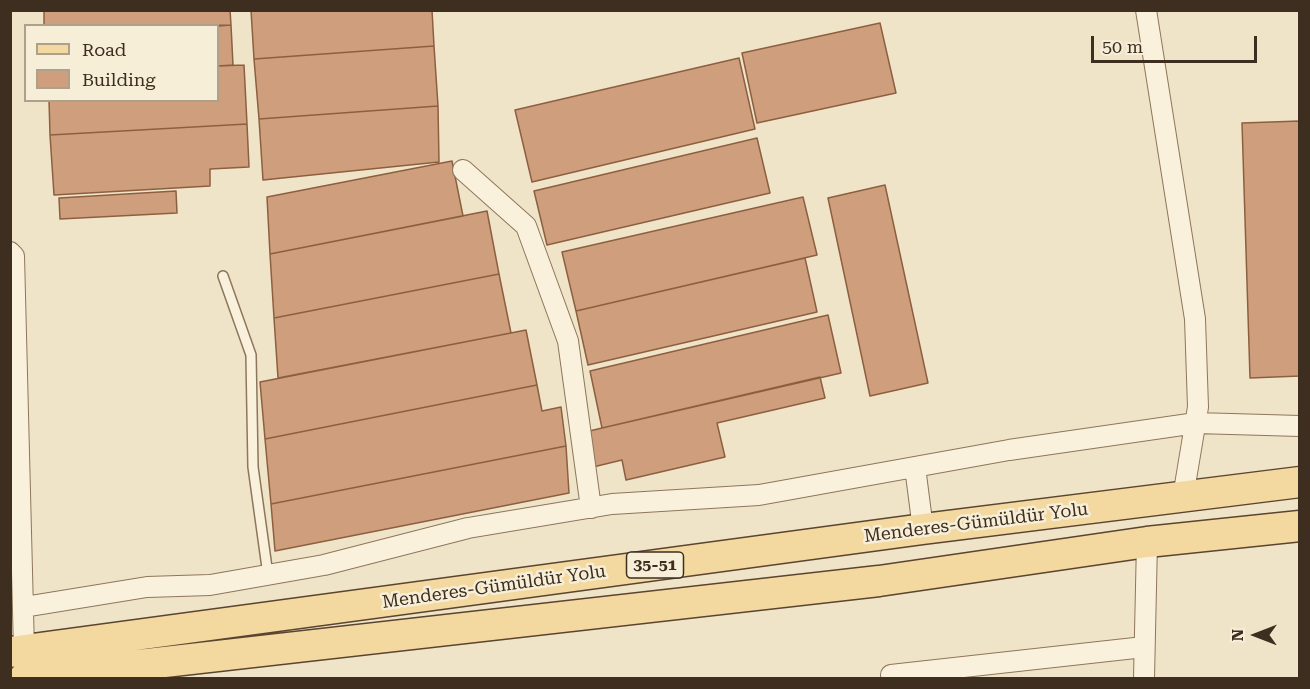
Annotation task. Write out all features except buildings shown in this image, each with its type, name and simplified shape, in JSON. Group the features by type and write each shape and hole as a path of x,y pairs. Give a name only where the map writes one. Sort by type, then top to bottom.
{"main road":[{"name":"Menderes-Gümüldür Yolu","path":"20,660 923,529 1299,483"},
{"name":"Menderes-Gümüldür Yolu","path":"20,660 879,581 1147,542 1299,526"}],"street":[{"path":"1146,10 1195,319 1198,408 1183,497"},
{"path":"463,170 526,226 568,341 591,508"},
{"path":"10,252 14,256 24,607 20,660"},
{"path":"24,607 147,587 210,585 268,575 324,565 468,528 612,504 759,495 1010,450 1196,423 1299,426"},
{"path":"915,467 923,529"},
{"path":"1144,678 1147,542"},
{"path":"891,675 1144,647"}],"lane":[{"path":"223,276 251,355 253,467 268,575"}]}
